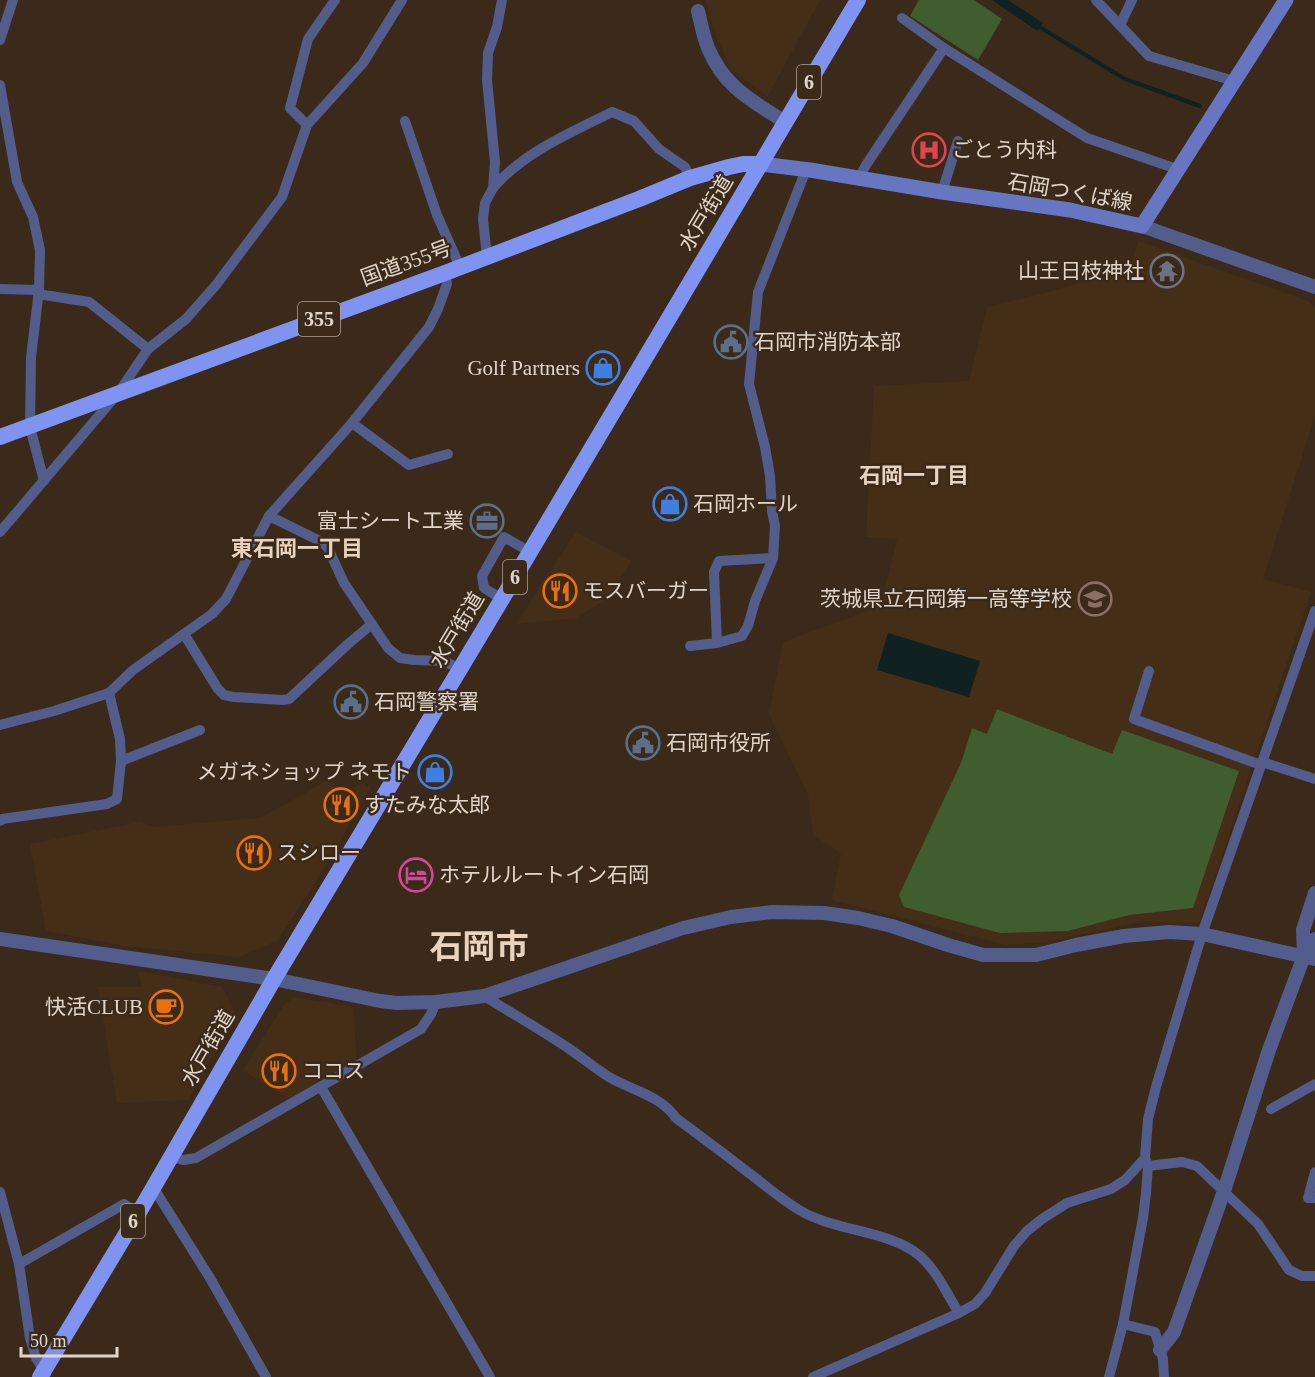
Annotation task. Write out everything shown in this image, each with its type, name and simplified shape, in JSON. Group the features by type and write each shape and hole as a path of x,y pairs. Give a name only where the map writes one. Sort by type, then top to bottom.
{"highway":[{"name":"水戸街道","path":"44,1375 274,979 858,0"},
{"name":"国道355号","path":"0,437 487,257 690,178 743,164 761,164"}],"main road":[{"name":"石岡つくば線","path":"761,164 1070,210 1142,226 1286,0"}],"street":[{"path":"0,40 13,0"},
{"path":"307,125 290,108 308,39 335,0"},
{"path":"0,532 119,392 148,349 186,319 216,285 282,197 307,125 363,63 402,0"},
{"path":"493,188 495,162 487,80 488,53 497,27 502,0"},
{"path":"1096,0 1149,56 1234,81"},
{"path":"1120,25 1132,0"},
{"path":"696,5 707,46 729,83 743,95 785,122"},
{"path":"902,18 1087,138 1177,169"},
{"path":"860,178 866,165 945,48"},
{"path":"0,86 1,103 17,182 33,217 40,250 31,357 30,427 44,481"},
{"path":"487,257 483,219 485,203 493,188 533,153 612,112 634,120 659,149 685,167 690,178"},
{"path":"0,725 109,693 133,670 212,614 226,599 269,516 352,423 429,327 452,270 437,215 405,121"},
{"path":"942,192 958,141"},
{"path":"690,646 717,643 742,636 748,626 773,558 775,526 770,476 749,384 758,292 806,170"},
{"path":"1142,226 1315,287"},
{"path":"0,289 38,292 89,302 148,349"},
{"path":"352,423 409,465 448,454"},
{"path":"269,516 322,542 328,548 344,583 388,648 400,658 444,661 460,669"},
{"path":"502,599 484,588 482,576 504,537 530,552"},
{"path":"717,643 714,572 719,561 773,558"},
{"path":"1109,1377 1123,1324 1143,1218 1148,1119 1156,1087 1202,934 1315,611"},
{"path":"184,634 224,695 283,700 290,699 372,624"},
{"path":"1149,671 1134,719 1315,779"},
{"path":"0,821 107,804 117,799 121,761 120,739 109,693"},
{"path":"121,761 200,730"},
{"path":"1309,958 1303,930 1315,893"},
{"path":"0,939 274,979 397,1002 436,1002 484,996 683,928 731,916 772,912 824,913 858,918 892,926 983,955 1036,955 1124,936 1168,932 1202,934 1309,958"},
{"path":"1160,1350 1174,1332 1224,1191 1269,1050 1315,939"},
{"path":"484,996 610,1078 658,1101 676,1118 802,1212 827,1223 885,1238 901,1244 920,1256 933,1270 958,1313"},
{"path":"171,1157 183,1160 196,1158 421,1029 436,1002"},
{"path":"1271,1109 1315,1084"},
{"path":"321,1087 490,1377"},
{"path":"813,1377 975,1304 985,1293 1014,1246 1027,1231 1067,1203 1111,1189 1146,1162 1182,1162 1197,1166 1258,1224 1289,1270 1302,1276 1315,1276"},
{"path":"1315,1172 1308,1198 1315,1198"},
{"path":"153,1187 210,1278 266,1377"},
{"path":"0,1192 19,1264 30,1338 44,1375"},
{"path":"19,1264 124,1204 138,1214"},
{"path":"1123,1324 1155,1332 1164,1359 1164,1377"}],"shaded area":[{"path":"706,0 820,0 768,96 731,70 711,22"},
{"path":"992,0 1008,0 1043,23 1037,31"},
{"name":"茨城県立石岡第一高等学校","path":"1138,241 1308,301 1315,308 1315,416 1263,579 1311,592 1199,923 1140,922 1046,942 1006,945 832,900 841,853 813,835 808,795 769,714 783,642 881,606 897,539 866,537 874,386 969,381 987,307 1049,292 1130,268"},
{"path":"576,532 631,561 608,598 576,618 516,624"},
{"path":"888,633 980,661 969,697 877,670"},
{"path":"329,780 345,793 363,783 370,788 327,864 278,940 240,957 125,946 46,931 30,844 140,822 155,827 260,818"},
{"path":"138,971 222,987 236,1014 188,1100 117,1103 98,987 142,987"},
{"path":"294,997 353,1007 357,1061 289,1099 243,1070 283,1006"}],"green space":[{"path":"919,0 974,0 1002,19 978,60 910,16"},
{"path":"997,709 1112,754 1122,730 1239,771 1193,908 1129,915 1068,931 1000,933 904,907 899,895 961,763 972,728 987,734"}],"waterway":[{"path":"1038,26 1125,79 1200,106"}],"place":[{"name":"ごとう内科","path":"929,150"},
{"name":"山王日枝神社","path":"1167,271"},
{"name":"石岡市消防本部","path":"731,342"},
{"name":"Golf Partners","path":"603,368"},
{"name":"石岡ホール","path":"670,504"},
{"name":"富士シート工業","path":"487,521"},
{"name":"モスバーガー","path":"560,591"},
{"name":"茨城県立石岡第一高等学校","path":"1095,599"},
{"name":"石岡警察署","path":"351,702"},
{"name":"石岡市役所","path":"643,743"},
{"name":"メガネショップ ネモト","path":"435,772"},
{"name":"すたみな太郎","path":"341,805"},
{"name":"スシロー","path":"254,853"},
{"name":"ホテルルートイン石岡","path":"416,875"},
{"name":"快活CLUB","path":"166,1007"},
{"name":"ココス","path":"279,1071"}],"district":[{"name":"石岡一丁目","path":"914,475"},
{"name":"東石岡一丁目","path":"297,548"},
{"name":"石岡市","path":"479,946"}]}
